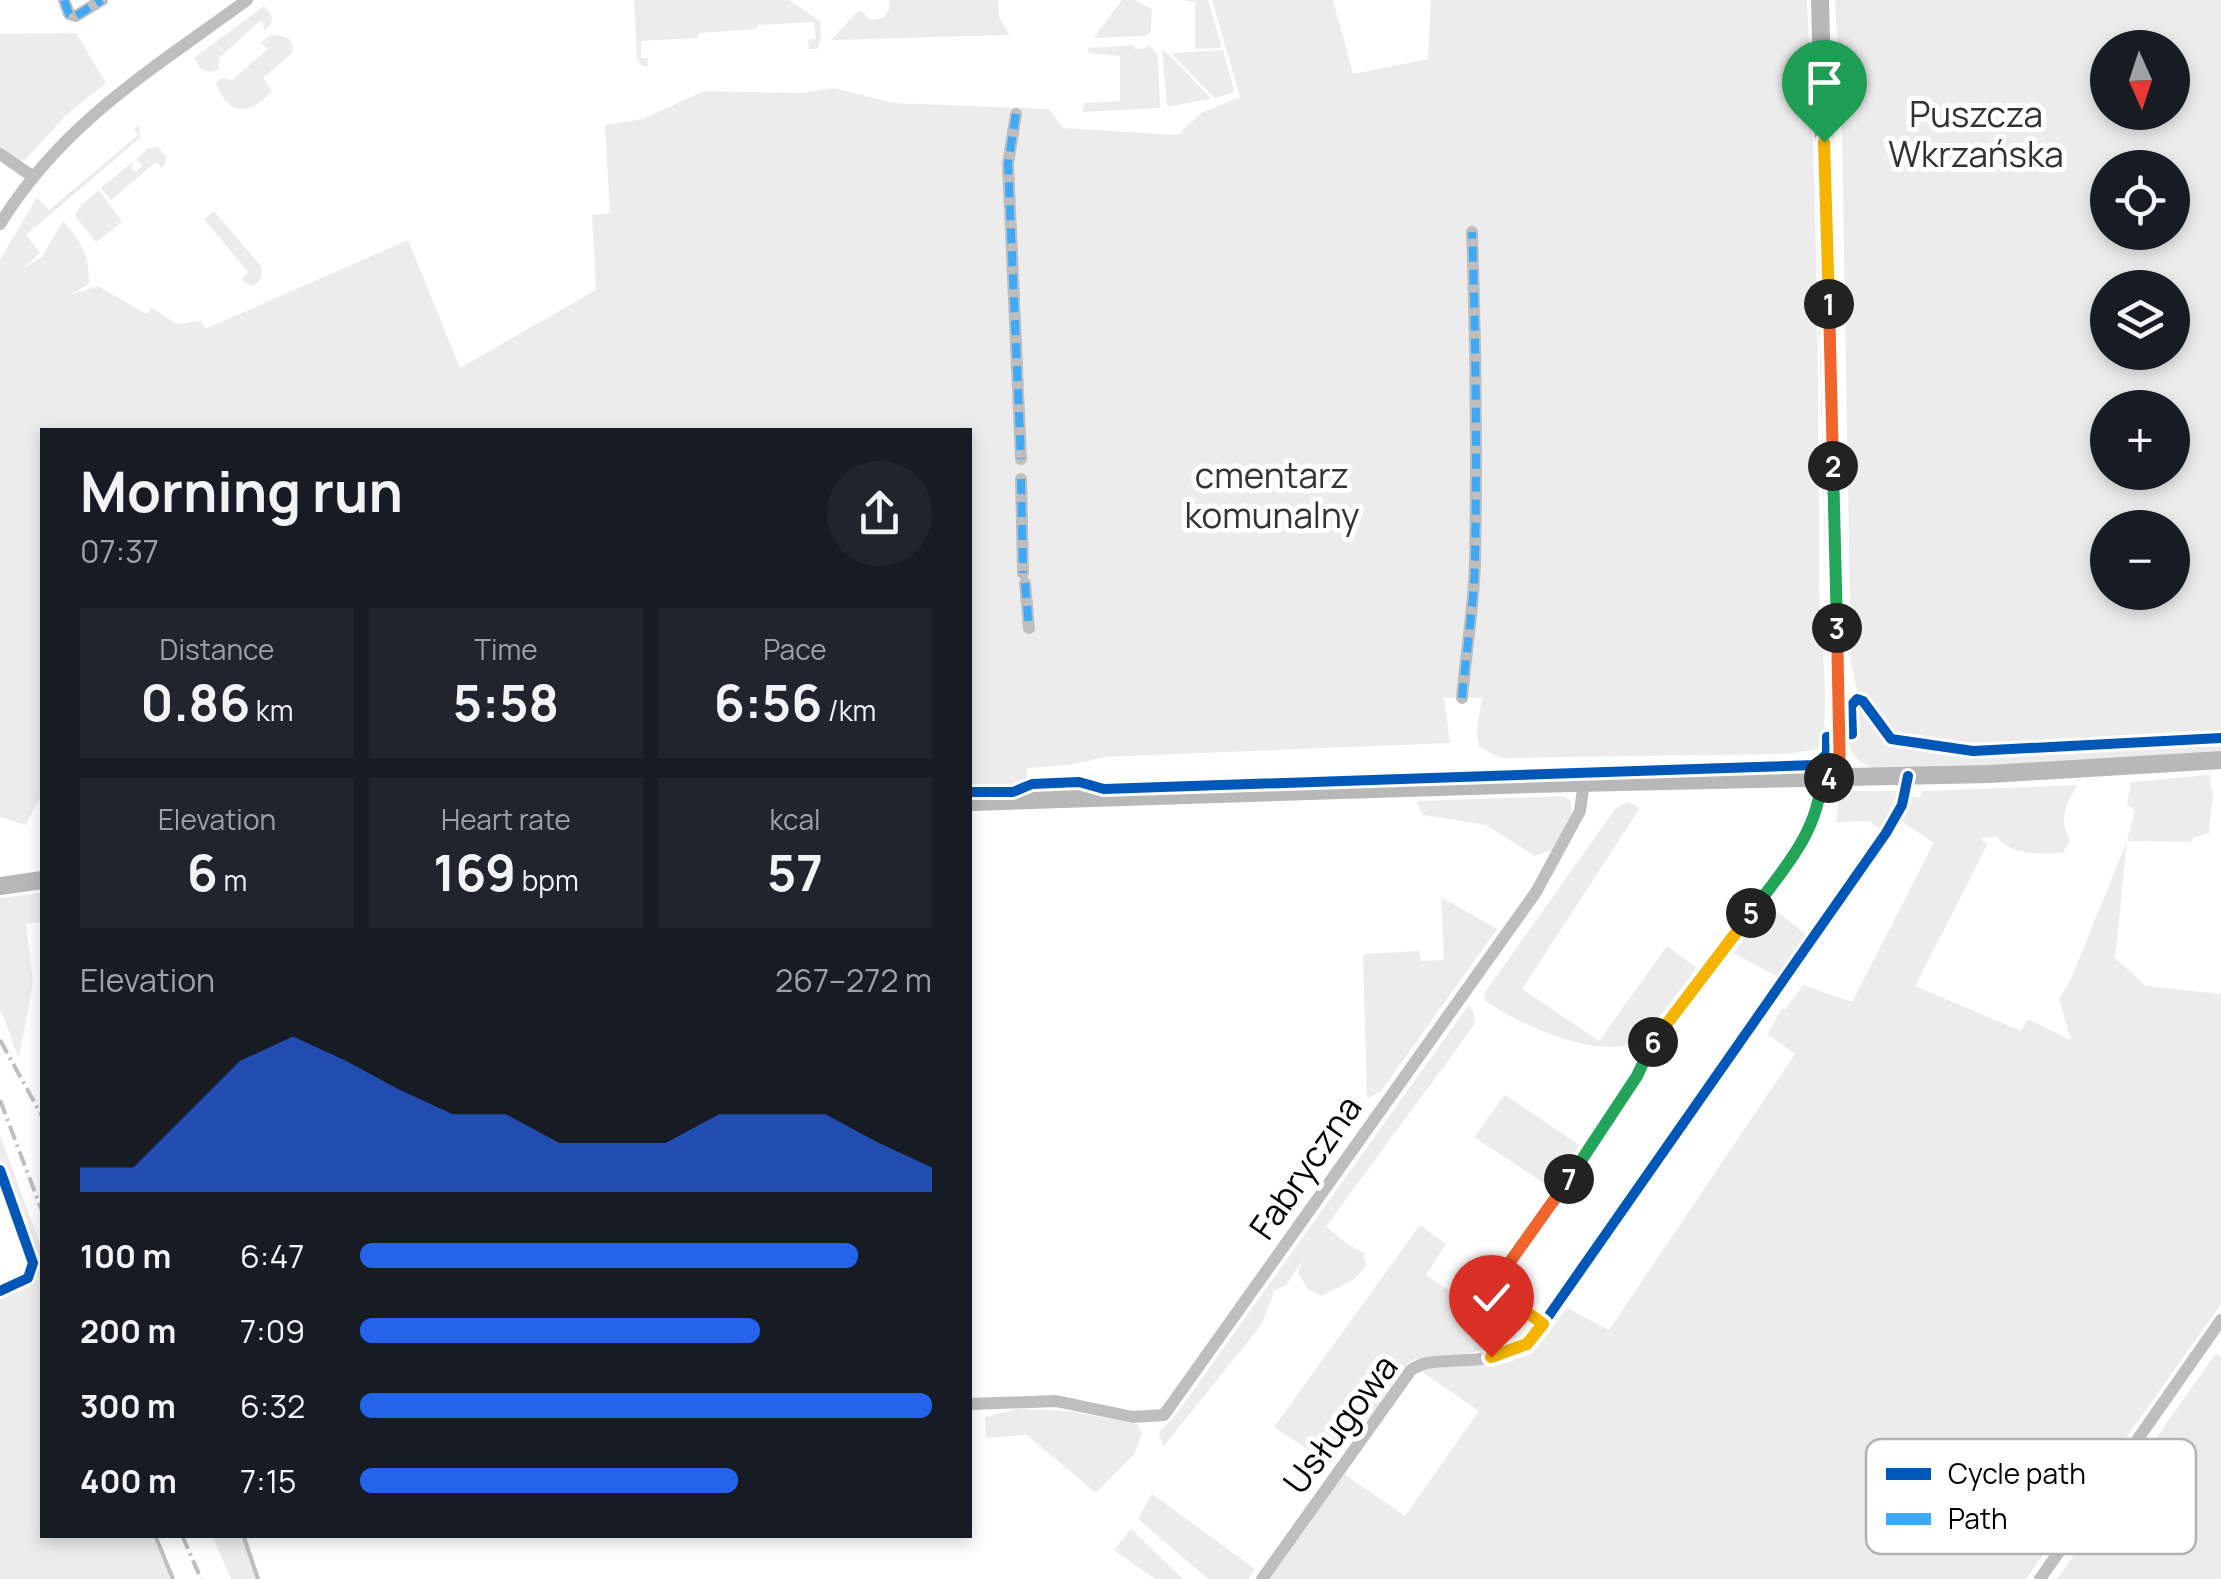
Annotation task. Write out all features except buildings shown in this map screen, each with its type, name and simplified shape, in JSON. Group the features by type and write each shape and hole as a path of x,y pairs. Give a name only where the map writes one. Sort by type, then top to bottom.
{"main road":[{"path":"1820,0 1831,778"},
{"path":"972,802 1908,776 2221,760"},
{"path":"0,886 40,880"}],"street":[{"path":"64,0 68,14 76,16 102,0"},
{"path":"0,224 32,176 92,115 247,0"},
{"path":"1016,114 1008,164 1021,459"},
{"path":"0,154 32,176"},
{"path":"1462,698 1475,564 1474,429 1478,389 1472,232"},
{"path":"1021,479 1029,628"},
{"name":"Usługowa","path":"1262,1579 1412,1370 1423,1363 1473,1360 1527,1344 1886,833 1902,804 1908,776"},
{"path":"1543,1324 1492,1287 1597,1139 1637,1076 1652,1044 1805,838 1831,778"},
{"name":"Fabryczna","path":"972,1404 1056,1401 1133,1416 1164,1416 1536,892 1580,811 1584,782"},
{"path":"2138,1439 2221,1320"},
{"path":"2040,1579 2057,1554"}],"green space":[{"path":"634,0 789,0 820,21 821,39 817,49 809,49 808,40 816,39 814,22 699,33 698,38 641,41 641,58 648,58 648,66 642,66 637,59"},
{"path":"890,0 998,0 999,17 1010,35 831,40 859,10 871,20 883,18"},
{"path":"1122,0 1135,0 1152,9 1151,32 1146,36 1094,38"},
{"path":"1182,0 1208,0 1222,48 1195,49 1195,2"},
{"name":"cmentarz komunalny","path":"1212,0 1333,0 1353,74 1428,59 1431,0 1807,0 1817,290 1819,581 1825,690 1820,749 1784,754 1501,758 1479,747 1477,730 1482,698 1444,698 1450,743 1105,757 1070,765 1027,768 1026,780 1016,785 972,785 972,428 40,428 40,799 25,825 0,817 0,260 37,197 49,210 138,135 134,129 139,124 140,138 26,235 40,253 22,269 42,257 63,221 83,250 89,274 89,284 70,295 98,286 146,314 152,308 177,324 201,321 205,329 408,240 460,368 596,290 592,215 610,213 605,125 643,119 704,91 800,93 834,88 894,103 1049,109 1063,128 1178,135 1201,113 1240,97"},
{"name":"Puszcza Wkrzańska","path":"1835,0 2221,0 2221,731 2016,744 1934,741 1894,735 1868,699 1857,691 1851,663 1842,137"},
{"path":"264,6 272,16 264,31 263,22 259,22 219,58 218,70 200,68 194,58"},
{"path":"76,33 106,83 66,115 20,162 0,148 0,34"},
{"path":"272,34 288,38 293,46 292,53 263,78 272,91 248,108 233,107 216,83 221,78 232,80 268,49 261,43"},
{"path":"1148,44 1158,56 1160,108 1083,112 1084,103 1120,101 1120,56 1089,53 1088,48 1135,45 1135,49 1147,48"},
{"path":"1162,48 1210,97 1210,99 1167,107"},
{"path":"1223,50 1234,90 1215,98 1171,53"},
{"path":"157,147 167,157 163,168 156,162 111,200 101,188 134,161 131,167 135,172 142,166 136,159 149,148"},
{"path":"99,190 122,222 96,242 75,216 81,205"},
{"path":"214,211 260,265 261,278 254,285 241,279 248,272 204,219"},
{"path":"1857,703 1887,739 1895,743 1974,754 2221,740 2221,754 2028,767 1879,770 1858,760 1847,741 1855,740"},
{"path":"2209,775 2213,795 2209,833 2191,842 2127,841 2135,810 2127,804 2131,782"},
{"path":"2077,785 2065,812 2064,825 2070,840 2063,853 2027,852 2011,848 1997,837 1980,838 1987,845 1915,986 2021,1031 2028,1019 2071,1040 2059,999 2071,979 2127,841 2115,958 2146,986 2221,994 2221,1304 2125,1439 1866,1439 1866,1554 2044,1554 2026,1579 1269,1579 1344,1474 1405,1516 1479,1411 1418,1369 1506,1363 1529,1355 1567,1308 1609,1330 1795,1054 1767,1034 1782,1008 1785,1010 1803,985 1852,1002 1934,843 1898,819 1912,796 1920,798 1922,791"},
{"path":"1840,791 1897,791 1896,802 1880,830 1869,821 1836,822"},
{"path":"1564,796 1571,801 1571,815 1554,849 1535,856 1486,825 1423,815 1417,803 1418,801"},
{"path":"1628,802 1640,808 1522,989 1599,1041 1667,946 1702,972 1647,1035 1622,1046 1602,1047 1537,1029 1484,1000 1485,992 1616,808"},
{"path":"40,893 40,922 26,924 33,982 19,1059 0,1008 0,898"},
{"path":"1441,897 1497,929 1381,1091 1367,1099 1363,954 1419,951 1421,961 1444,960"},
{"path":"1769,905 1810,938 1780,978 1733,953"},
{"path":"1468,1006 1473,1010 1475,1023 1324,1229 1327,1227 1364,1253 1366,1266 1355,1279 1321,1296 1308,1289 1298,1273 1303,1260 1286,1285 1274,1291 1262,1324 1163,1447 1159,1432 1175,1416"},
{"path":"1505,1095 1582,1147 1553,1189 1474,1137"},
{"path":"0,1135 40,1244 40,1538 158,1538 175,1579 0,1579 0,1296 24,1287 39,1267 0,1159"},
{"path":"1420,1225 1446,1244 1426,1275 1519,1337 1513,1344 1455,1356 1414,1359 1401,1370 1377,1408 1328,1463 1274,1427"},
{"path":"2216,1353 2221,1357 2221,1579 2057,1579 2075,1554 2196,1554 2196,1439 2155,1439"},
{"path":"1016,1409 1069,1411 1137,1424 1142,1434 1134,1454 1096,1493 1027,1435 986,1438 985,1417"},
{"path":"1152,1494 1255,1569 1249,1579 1208,1579 1138,1519"},
{"path":"1131,1529 1183,1579 1155,1579 1114,1550"},
{"path":"213,1538 247,1538 260,1579 231,1579"}],"waterway":[{"path":"156,1538 173,1579"},
{"path":"244,1538 258,1579"}],"railway":[{"path":"0,1040 40,1112"},
{"path":"0,1100 40,1206"},
{"path":"183,1538 201,1579"}],"marked path":[{"path":"64,0 69,14 76,16 102,0"},
{"path":"1016,114 1008,164 1021,459"},
{"path":"1462,698 1475,561 1472,232"},
{"path":"1021,479 1023,573"},
{"path":"1025,583 1029,628"}],"cycle path":[{"path":"972,792 1013,792 1032,784 1079,782 1104,789 1815,765 1827,754 1827,737 1852,734 1851,706 1857,699 1863,701 1891,739 1973,751 2221,738"},
{"path":"1821,778 1813,821 1805,838 1652,1044 1637,1076 1597,1139 1492,1287 1543,1324 1886,833 1902,805 1908,776"},
{"path":"0,1170 33,1263 28,1278 0,1291"}],"route":[{"path":"1491,1357 1527,1344 1543,1324 1492,1287 1597,1139 1637,1076 1652,1044 1805,838 1813,821 1821,778 1840,778 1824,142"}]}
